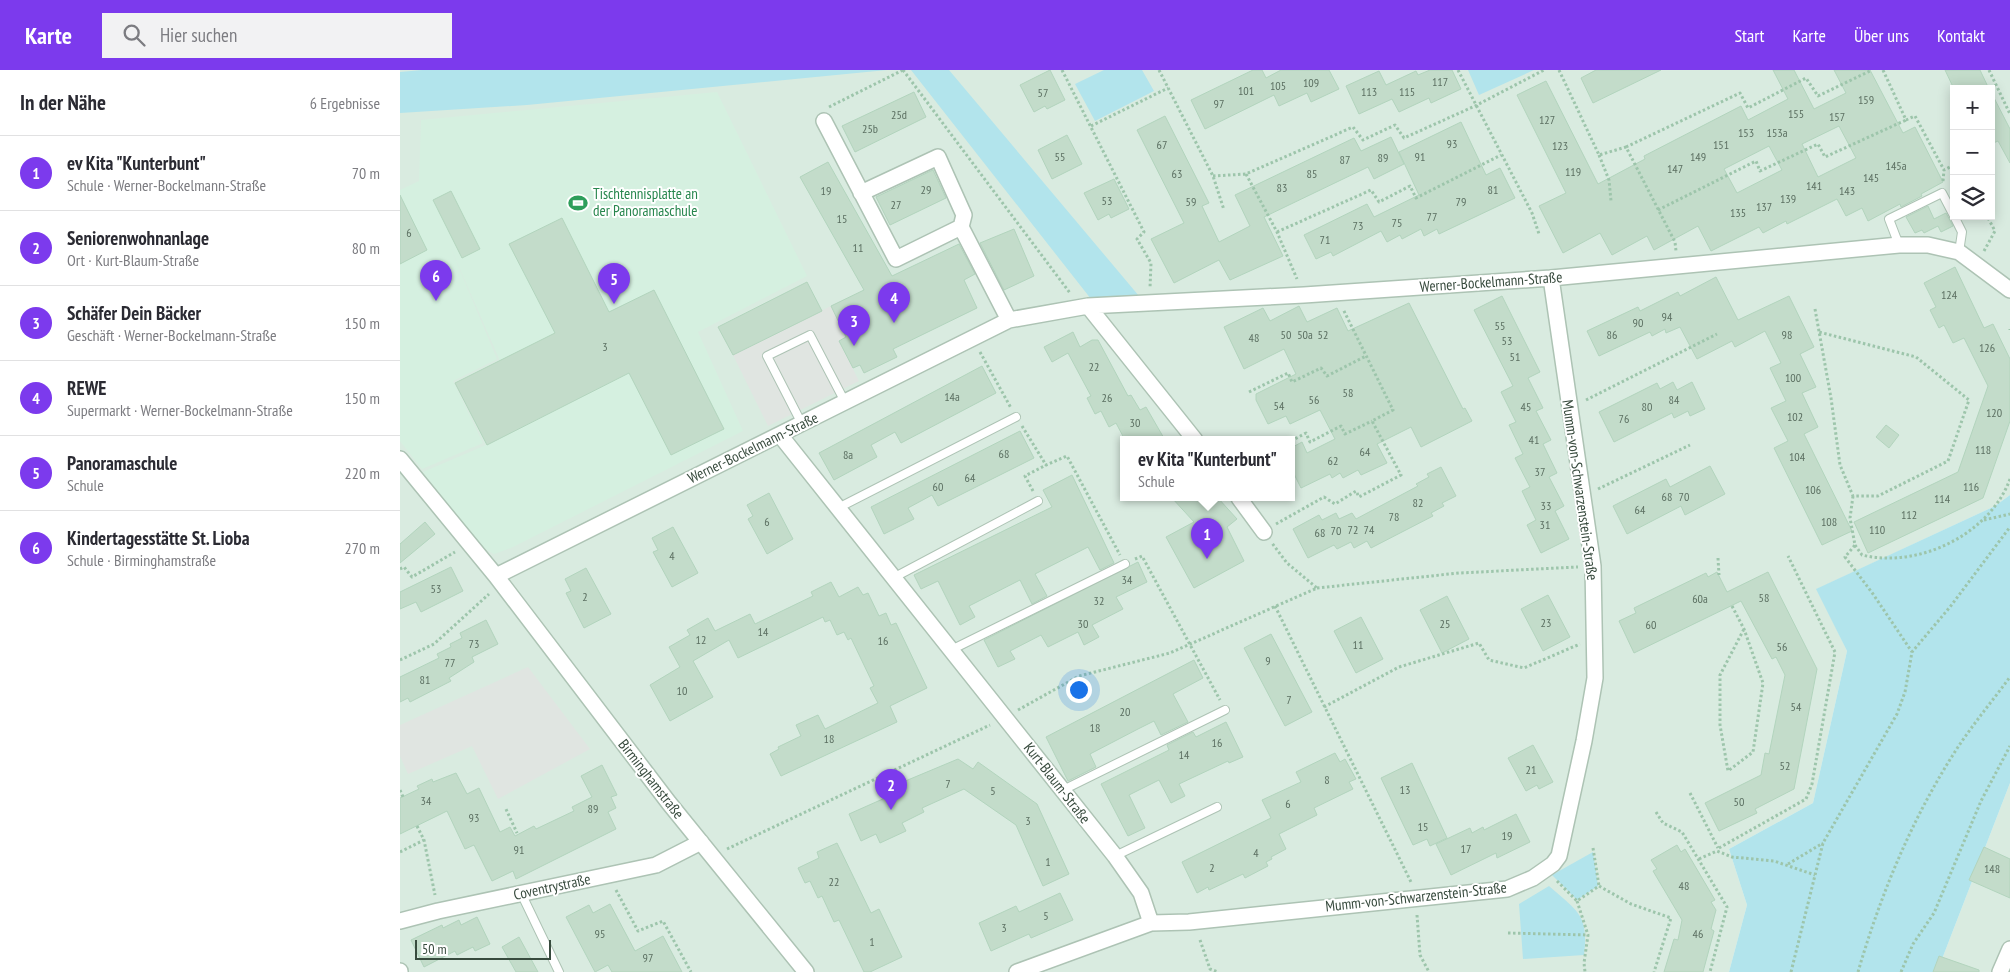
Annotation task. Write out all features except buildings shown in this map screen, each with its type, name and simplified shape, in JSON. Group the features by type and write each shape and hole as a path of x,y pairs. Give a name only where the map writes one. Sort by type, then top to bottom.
{"street":[{"path":"824,121 896,259 961,227"},
{"path":"861,193 938,156 964,215 961,227 1009,320"},
{"name":"Werner-Bockelmann-Straße","path":"498,580 1009,320 1084,307 1304,295 1551,278 1899,245 1928,245 1959,252 2010,290"},
{"name":"Mumm-von-Schwarzenstein-Straße","path":"1017,972 1150,923 1189,922 1507,889 1546,870 1559,856 1571,805 1595,678 1593,566 1551,278"},
{"path":"1084,307 1192,436"},
{"name":"Kurt-Blaum-Straße","path":"780,435 893,578 953,649 1115,856 1141,893 1150,923"},
{"name":"Birminghamstraße","path":"400,459 498,580 701,842 806,972"},
{"path":"1240,501 1264,532"},
{"name":"Coventrystraße","path":"400,921 438,911 656,865 701,842"},
{"path":"2000,972 2010,949"}],"lane":[{"path":"1899,245 1889,218 1942,193 1950,208"},
{"path":"1956,220 1962,232 1959,252"},
{"path":"802,424 767,356 810,334 845,402"},
{"path":"838,508 1016,417"},
{"path":"893,578 1038,501"},
{"path":"953,649 1125,564"},
{"path":"1063,790 1225,710"},
{"path":"1115,856 1217,807"},
{"path":"521,894 559,972"}],"path":[{"path":"824,121 830,105 903,70 1084,307"},
{"path":"1062,70 1144,232 1137,239 1152,264 1149,303"},
{"path":"1159,70 1213,176 1224,210"},
{"path":"1458,70 1532,213 1540,234"},
{"path":"1213,176 1246,174 1353,127 1363,140 1395,125 1404,138 1475,106 1544,70"},
{"path":"1559,70 1609,180 1611,201"},
{"path":"1599,155 1626,146 1740,93 1748,108 1806,78 1818,96 1872,70"},
{"path":"1883,70 1906,120"},
{"path":"1989,70 2010,114"},
{"path":"1090,126 1168,88"},
{"path":"1658,210 1756,161 1760,170 1818,144 1825,157 1915,116 1944,170 1950,167"},
{"path":"1626,146 1675,242 1679,266"},
{"path":"1277,232 1372,190 1378,202 1410,186 1416,198 1501,155"},
{"path":"1246,174 1277,232 1304,295"},
{"path":"1977,264 1995,231 1989,220"},
{"path":"1295,438 1306,433 1310,442 1341,426 1345,434 1393,410 1335,293"},
{"path":"1815,309 1840,465 1853,496 1850,518 1855,545 1862,555 1887,558 1903,557 1936,549 1983,520 1996,506 2010,479"},
{"path":"1819,332 1916,357 1969,400 1948,461 1878,496 1853,496"},
{"path":"1570,408 1717,334"},
{"path":"972,338 1016,417 1046,465"},
{"path":"1249,392 1288,373 1292,382 1321,368 1326,376 1366,356"},
{"path":"1317,588 1287,563 1264,532 1324,497 1335,504 1356,491 1359,497 1401,475 1372,421"},
{"path":"1582,496 1690,445"},
{"path":"1038,501 1026,476 1067,456 1125,564 1142,556 1191,643 1225,710"},
{"path":"1983,520 2010,514"},
{"path":"1791,972 1823,843 1897,714 1905,692 1912,652 1950,607 2010,527"},
{"path":"400,569 404,567 412,577 469,544"},
{"path":"1855,545 1845,557 1873,594 1912,652"},
{"path":"1699,859 1806,799 1812,784 1835,652 1788,556"},
{"path":"1718,558 1719,574"},
{"path":"712,856 1006,717 1079,676 1170,653 1317,588 1459,573 1593,566"},
{"path":"400,660 434,644 498,580"},
{"path":"1275,606 1414,887 1420,955 1429,972"},
{"path":"1732,606 1744,629 1763,683 1753,752 1728,771 1720,725 1720,675 1744,629"},
{"path":"1324,707 1399,667 1479,644 1489,660 1524,668 1594,637"},
{"path":"1858,972 1881,897 1918,820 1959,746 2010,677"},
{"path":"1901,972 1913,944 1934,913 1981,801 2010,746"},
{"path":"400,790 403,797"},
{"path":"1690,793 1718,849 1732,857 1787,865 1815,875"},
{"path":"506,809 517,833"},
{"path":"1656,812 1663,823 1682,832 1728,908 1710,972"},
{"path":"417,826 424,840 438,911"},
{"path":"400,852 424,840"},
{"path":"1787,865 1823,843"},
{"path":"1593,848 1599,886"},
{"path":"1546,870 1577,901 1588,935 1584,963 1585,972"},
{"path":"608,876 638,931 663,921 691,972"},
{"path":"1577,901 1599,886"},
{"path":"1599,886 1631,904 1671,918 1654,972"},
{"path":"1508,933 1588,935"},
{"path":"1200,940 1210,971 1218,972"}],"shaded area":[{"path":"400,70 2010,70 2010,495 1995,506 1817,589 1847,651 1813,803 1729,849 1747,905 1729,972 400,972"},
{"path":"422,70 887,70 527,105 400,113 400,72"},
{"path":"911,70 949,70 1139,296 1091,299"},
{"path":"1104,70 1142,70 1154,91 1095,121 1075,84"},
{"path":"1468,70 1534,70 1479,95"},
{"path":"717,92 807,276 698,332 743,431 511,548 494,554 480,546 423,472 486,445 455,383 500,361 449,244 497,359 453,381 483,443 422,469 400,441 400,190 419,181 421,120"},
{"path":"831,306 846,337 839,341 859,381 768,426 733,355"},
{"path":"2010,495 2010,783 1937,972 1729,972 1747,905 1729,849 1813,803 1847,651 1816,589 1995,506"},
{"path":"528,667 590,749 498,799 472,746 408,774 400,756 400,725"},
{"path":"2010,783 2010,972 1937,972"},
{"path":"1593,852 1598,886 1577,900 1552,875"},
{"path":"1549,886 1579,914 1585,930 1584,955 1523,959 1519,904"}],"place":[{"name":"Tischtennisplatte an der Panoramaschule","path":"578,203"},
{"name":"Kindertagesstätte St. Lioba","path":"436,301"},
{"name":"Panoramaschule","path":"614,304"},
{"name":"REWE","path":"894,323"},
{"name":"Schäfer Dein Bäcker","path":"854,346"},
{"name":"ev Kita \"Kunterbunt\"","path":"1207,559"},
{"name":"Seniorenwohnanlage","path":"891,810"}]}
